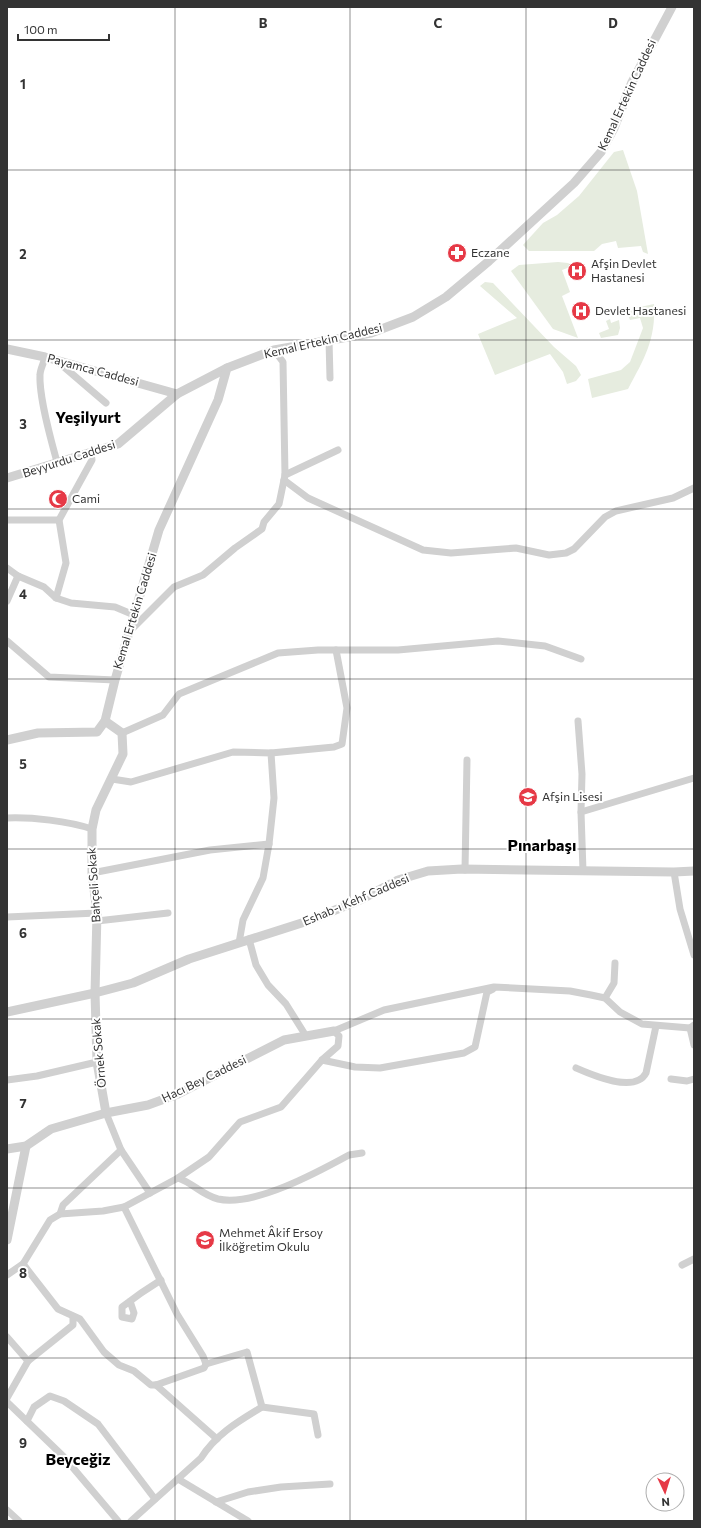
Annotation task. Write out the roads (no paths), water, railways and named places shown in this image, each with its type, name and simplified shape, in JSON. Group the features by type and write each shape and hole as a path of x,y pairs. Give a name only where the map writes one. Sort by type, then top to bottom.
{"street":[{"name":"Kemal Ertekin Caddesi","path":"105,721 114,680 130,631 159,530 218,400 226,368 274,350 371,333 413,317 446,298 489,261 574,183 601,152 614,128 632,82 672,7"},
{"path":"329,340 330,378"},
{"name":"Payamca Caddesi","path":"7,349 57,360 178,394"},
{"path":"130,631 174,586 203,575 235,548 262,529 264,522 279,504 284,478 283,362 274,350"},
{"path":"45,357 40,375 41,388 50,437 58,462"},
{"path":"57,360 106,403"},
{"name":"Beyyurdu Caddesi","path":"7,478 118,444 178,394 226,368"},
{"path":"284,478 338,450"},
{"path":"56,598 66,563 59,520 92,460 91,453"},
{"path":"284,478 308,498 423,550 451,553 516,548 550,554 566,553 574,550 605,517 616,511 673,498 694,488"},
{"path":"7,520 59,520"},
{"path":"7,568 18,576 44,587 56,598 71,603 115,607 134,616"},
{"path":"7,601 18,576"},
{"path":"7,641 48,677 114,680"},
{"path":"7,740 38,733 97,732 105,721 112,724 122,733 163,714 179,694 278,653 336,650 398,650 498,641 545,646 581,659"},
{"path":"112,779 131,782 233,752 271,753 334,747 342,744 347,708 336,650"},
{"path":"578,721 582,774 583,871"},
{"name":"Bahçeli Sokak","path":"95,994 97,917 92,873 92,829 96,810 123,754 122,733"},
{"path":"239,943 243,920 263,878 269,844 274,798 271,753"},
{"path":"465,870 467,760"},
{"path":"582,812 694,778"},
{"path":"7,818 20,817 66,823 92,829"},
{"path":"92,873 210,850 269,844"},
{"name":"Eshab-ı Kehf Caddesi","path":"7,1012 95,994 134,983 189,959 311,920 362,899 398,880 428,871 694,871"},
{"path":"674,872 680,909 692,937 694,956"},
{"path":"7,917 97,917 168,913"},
{"path":"249,939 256,965 268,985 286,1004 306,1036"},
{"path":"605,998 614,983 615,963"},
{"path":"322,1060 355,1067 380,1068 464,1053 475,1047 487,992 494,987"},
{"path":"7,1275 23,1264 50,1220 60,1214 104,1212 124,1207 178,1178 209,1157 240,1122 281,1107 322,1060 338,1046 339,1036 334,1032 384,1010 494,987 570,991 605,998 620,1012 642,1024 656,1026 692,1026 694,1045"},
{"name":"Örnek Sokak","path":"95,994 97,1062 106,1113"},
{"path":"576,1068 596,1077 617,1082 637,1081 643,1079 646,1073 656,1026"},
{"name":"Hacı Bey Caddesi","path":"7,1149 26,1146 51,1129 106,1113 148,1105 178,1094 284,1040 334,1032"},
{"path":"7,1080 37,1076 97,1062"},
{"path":"671,1079 687,1081 694,1079"},
{"path":"106,1113 121,1150 150,1193"},
{"path":"7,1237 26,1146"},
{"path":"60,1214 63,1205 121,1150"},
{"path":"178,1178 190,1182 203,1194 219,1199 252,1197 284,1186 349,1155 362,1153"},
{"path":"124,1207 177,1314 206,1364"},
{"path":"682,1265 694,1259"},
{"path":"23,1264 58,1309 73,1318 80,1319 104,1352 119,1366 134,1371 151,1385 156,1386 217,1439"},
{"path":"130,1300 136,1313 132,1320 122,1317 122,1307 130,1300 161,1280"},
{"path":"7,1398 28,1361 72,1324 73,1318"},
{"path":"7,1337 28,1361"},
{"path":"156,1386 204,1368 206,1364 247,1352 262,1407"},
{"path":"27,1421 34,1407 50,1396 64,1401 98,1424 156,1499"},
{"path":"7,1402 63,1456 118,1521"},
{"path":"131,1521 201,1458 208,1447 230,1426 262,1407 314,1414 318,1435"},
{"path":"178,1479 248,1521"},
{"path":"216,1502 248,1492 281,1486 330,1484"},
{"path":"7,1510 19,1521"}],"place":[{"name":"Eczane","path":"457,253"},
{"name":"Afşin Devlet Hastanesi","path":"577,271"},
{"name":"Devlet Hastanesi","path":"581,311"},
{"name":"Cami","path":"58,499"},
{"name":"Afşin Lisesi","path":"528,797"},
{"name":"Mehmet Âkif Ersoy İlköğretim Okulu","path":"205,1240"}],"district":[{"name":"Yeşilyurt","path":"88,417"},
{"name":"Pınarbaşı","path":"542,845"},
{"name":"Beyceğiz","path":"78,1459"}]}
